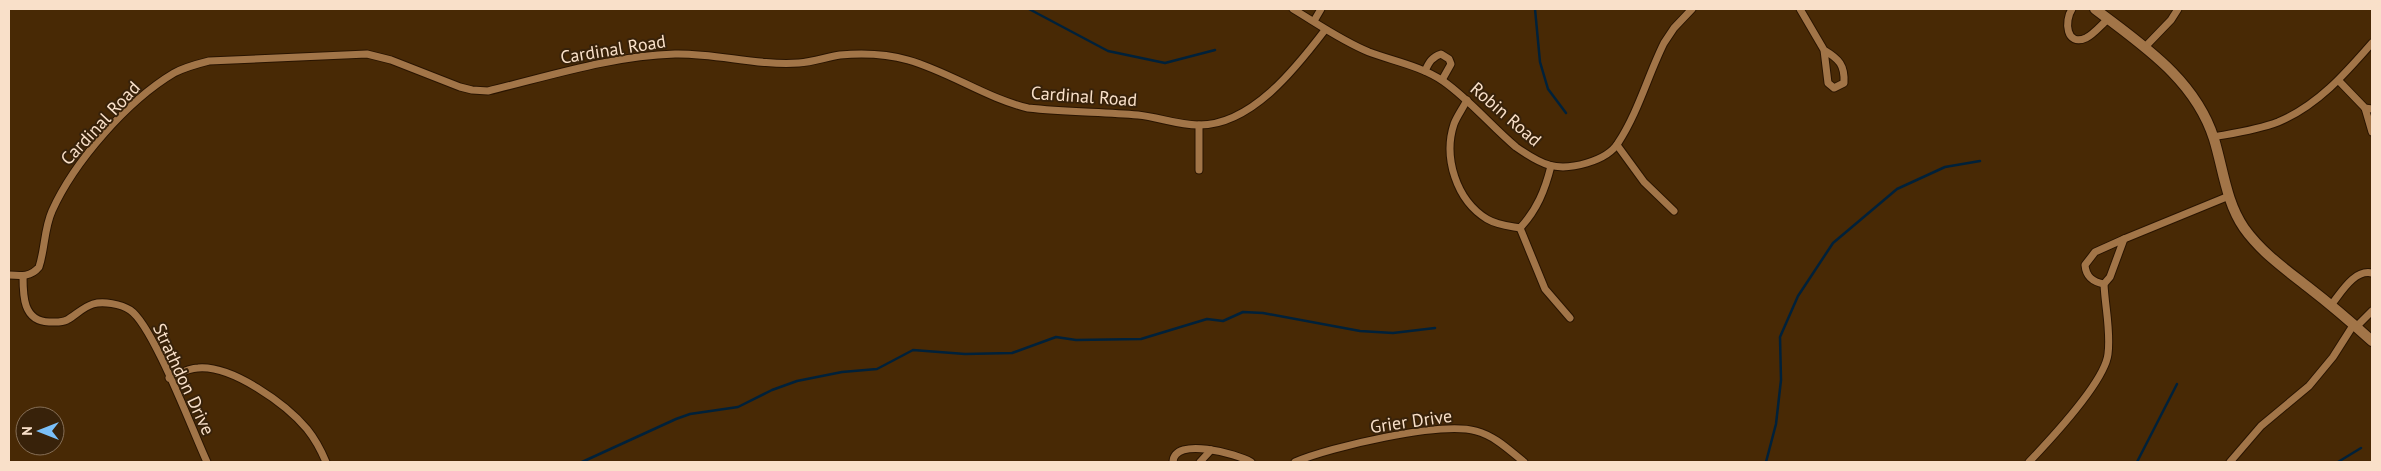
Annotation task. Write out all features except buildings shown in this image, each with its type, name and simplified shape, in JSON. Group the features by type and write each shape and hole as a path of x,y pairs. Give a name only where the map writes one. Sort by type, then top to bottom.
{"main road":[{"path":"2095,9 2145,47 2182,81 2200,108 2213,137 2228,196 2243,227 2264,252 2331,305 2372,341"}],"street":[{"name":"Robin Road","path":"1293,9 1325,30 1368,52 1425,71 1442,80 1467,100 1517,147 1536,160 1551,166 1587,163 1602,157 1617,145"},
{"path":"1314,21 1321,9"},
{"path":"1674,211 1644,182 1617,145 1664,43 1674,28 1692,9"},
{"path":"1800,9 1824,50 1828,83 1834,88 1840,87 1844,83 1845,72 1842,63 1824,50"},
{"path":"2072,9 2066,22 2067,29 2072,36 2079,39 2088,36 2108,18"},
{"path":"2145,47 2171,20 2178,9"},
{"name":"Cardinal Road","path":"23,276 35,272 40,267 51,213 68,180 91,150 146,93 174,73 191,65 210,61 367,54 391,60 460,87 472,90 488,90 636,57 676,54 775,64 801,63 840,55 874,54 908,60 943,73 1011,104 1028,108 1144,116 1199,126 1232,119 1249,110 1300,63 1325,30"},
{"path":"2213,137 2277,122 2301,110 2339,81 2372,43"},
{"path":"1425,71 1435,56 1441,54 1446,56 1451,64 1442,80"},
{"path":"2339,81 2369,108 2372,132"},
{"path":"1467,100 1455,122 1450,140 1454,177 1463,195 1477,211 1500,224 1520,228"},
{"path":"1199,126 1199,170"},
{"path":"1520,228 1538,204 1545,190 1551,166"},
{"path":"2104,284 2090,278 2086,273 2085,265 2095,252 2178,215 2228,196"},
{"path":"1520,228 1545,289 1570,318"},
{"path":"2029,462 2051,438 2101,374 2108,357 2109,342 2104,284 2110,277 2124,239"},
{"path":"2331,305 2358,275 2365,272 2372,273"},
{"path":"9,275 23,276"},
{"name":"Strathdon Drive","path":"23,276 24,299 27,309 33,318 42,322 67,320 93,304 116,305 130,310 145,327 206,462"},
{"path":"2230,462 2260,426 2309,386 2355,326 2372,311"},
{"path":"169,378 197,367 221,371 242,380 291,414 307,429 320,448 326,462"},
{"name":"Grier Drive","path":"1296,462 1318,454 1406,434 1440,429 1466,428 1496,440 1524,462"},
{"path":"1174,462 1175,454 1185,448 1211,450 1251,462"},
{"path":"1200,462 1211,450"}],"waterway":[{"path":"1029,9 1108,51 1165,63 1215,50"},
{"path":"1535,9 1540,62 1548,89 1566,113"},
{"path":"1766,462 1776,424 1781,380 1780,337 1798,296 1833,243 1897,189 1945,167 1980,161"},
{"path":"582,462 690,414 738,407 772,390 797,381 842,372 877,369 913,350 965,354 1012,353 1056,337 1076,340 1141,339 1207,319 1223,321 1243,312 1263,313 1360,331 1393,333 1435,328"},
{"path":"2137,462 2177,384"},
{"path":"2338,462 2361,448"}]}
